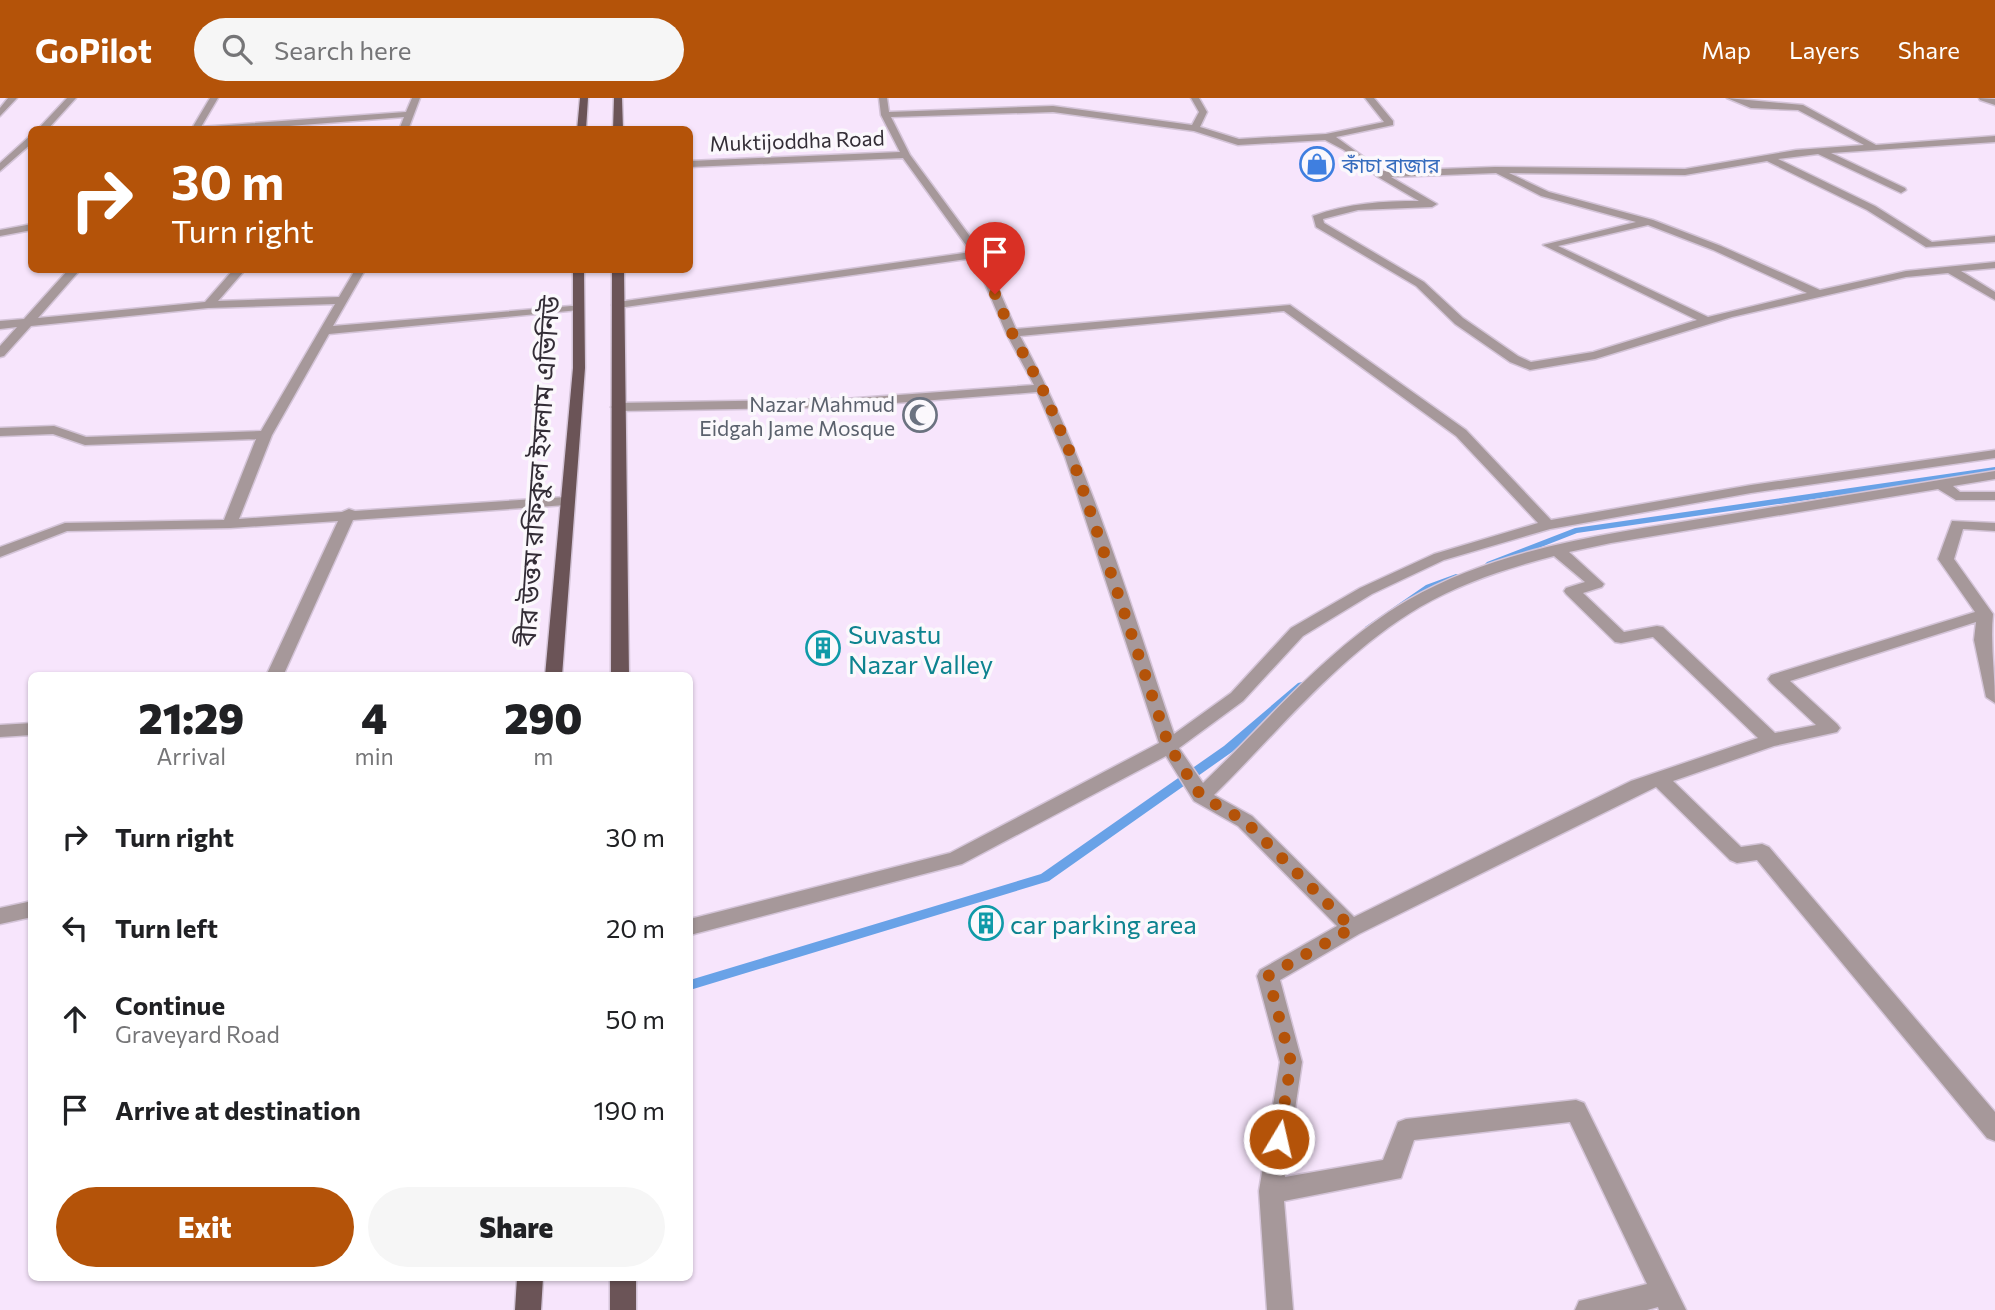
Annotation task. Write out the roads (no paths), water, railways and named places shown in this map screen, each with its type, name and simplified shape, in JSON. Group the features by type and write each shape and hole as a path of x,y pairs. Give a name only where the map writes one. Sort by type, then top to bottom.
{"main road":[{"path":"581,126 584,98"},
{"path":"618,98 618,126"},
{"name":"বীর উত্তম রফিকুল ইসলাম এভিনিউ","path":"553,672 579,368 578,273"},
{"path":"618,273 620,672"},
{"path":"528,1310 530,1281"},
{"path":"622,1281 623,1310"}],"street":[{"path":"0,113 13,98"},
{"path":"45,126 72,98"},
{"path":"197,126 214,98"},
{"path":"404,126 416,98"},
{"path":"883,98 885,115 906,155 978,254 1012,333 1042,388 1072,457 1172,751 1198,793 1245,821 1352,928"},
{"path":"1002,98 1008,111"},
{"path":"1195,98 1203,112 1195,128"},
{"path":"885,115 1053,109 1195,128 1238,142 1326,137 1390,123 1369,98"},
{"path":"1731,98 1751,106 1800,107 1872,146"},
{"path":"259,126 409,114"},
{"path":"1326,137 1339,141 1364,165 1432,204 1390,204 1328,213 1317,218 1320,225 1420,284 1459,321 1514,359 1530,366 1595,355 1706,320 1906,274 1995,265"},
{"path":"1381,174 1495,170 1685,172 1819,151 1995,139"},
{"path":"0,168 28,140"},
{"path":"18,149 28,149"},
{"path":"1819,151 1901,190"},
{"name":"Muktijoddha Road","path":"693,164 906,155"},
{"path":"1769,158 1871,208 1930,245 1995,239"},
{"path":"1495,170 1545,194 1649,222 1717,248 1819,294"},
{"path":"1649,222 1548,245 1706,320"},
{"path":"0,233 28,228"},
{"path":"618,305 978,254"},
{"path":"1950,269 1995,297"},
{"path":"0,353 71,273"},
{"path":"208,305 236,273"},
{"path":"230,524 265,435 358,273"},
{"path":"0,325 208,305 343,300"},
{"path":"323,331 579,307"},
{"path":"1012,333 1286,307 1461,433 1548,525"},
{"path":"618,407 844,403 1042,388"},
{"path":"0,432 54,430 85,441 265,435"},
{"path":"693,926 955,859 1172,751 1237,697 1297,632 1366,591 1439,557 1548,525 1751,489 1995,454"},
{"path":"1198,793 1296,699 1388,620 1424,599 1468,579 1557,550 1939,482 1995,475"},
{"path":"1939,482 1956,496 1995,496"},
{"path":"0,552 65,527 230,524 349,513 566,501"},
{"path":"276,672 349,513"},
{"path":"1995,527 1957,524 1946,559 1985,614 1982,640 1995,697"},
{"path":"1557,550 1596,584 1572,591 1621,638 1657,631 1771,740"},
{"path":"1439,557 1468,579"},
{"path":"1280,1310 1271,1191 1291,1062 1268,976 1352,928 1638,786 1771,740 1830,728 1777,679 1985,614"},
{"path":"0,731 28,729"},
{"path":"1660,779 1737,855 1762,852 1995,1130"},
{"path":"0,916 28,910"},
{"path":"1271,1191 1392,1170 1406,1130 1576,1111 1669,1301 1588,1310"}],"waterway":[{"path":"1490,564 1575,531 1995,470"},
{"path":"1370,627 1429,587 1456,577"},
{"path":"693,984 1045,878 1228,749 1302,685"}],"place":[{"name":"কাঁচা বাজার","path":"1317,164"},
{"name":"Nazar Mahmud Eidgah Jame Mosque","path":"920,415"},
{"name":"Suvastu Nazar Valley","path":"823,648"},
{"name":"car parking area","path":"986,923"}]}
